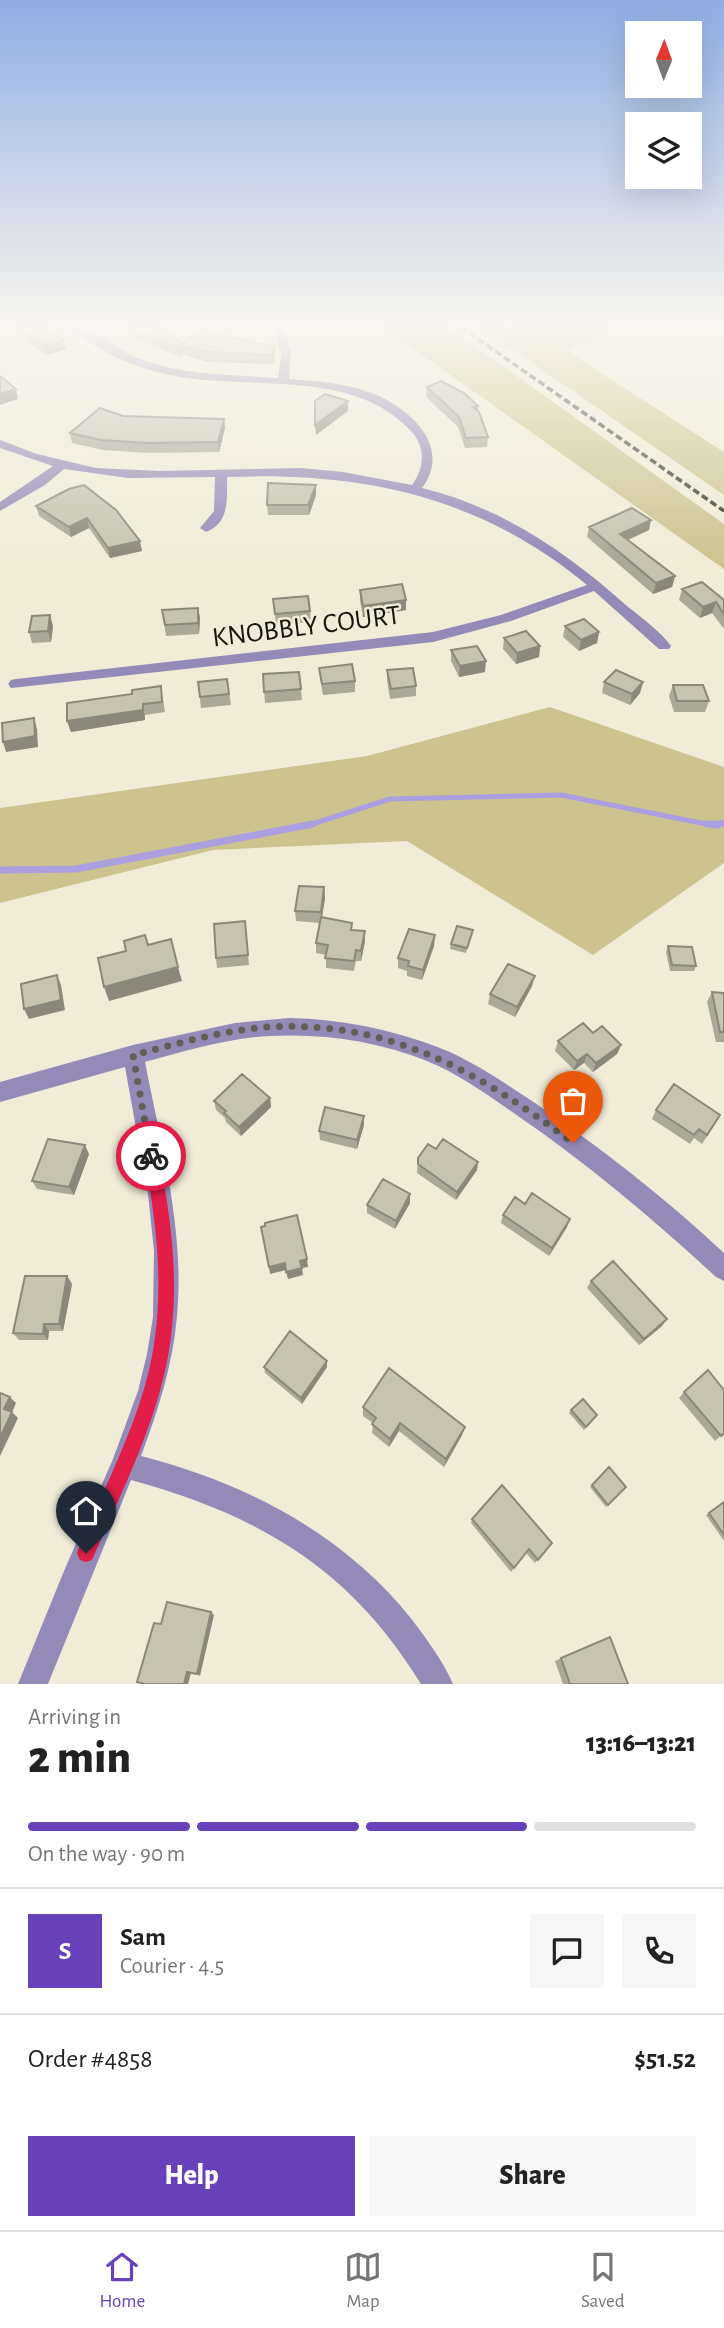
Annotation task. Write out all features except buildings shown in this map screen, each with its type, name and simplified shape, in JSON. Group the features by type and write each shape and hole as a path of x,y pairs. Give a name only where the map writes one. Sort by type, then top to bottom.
{"street":[{"path":"386,406 417,429 428,451 427,471 415,489"},
{"path":"0,444 62,466 141,476 261,472 322,474 415,489 498,519 540,544 596,586 664,646"},
{"path":"0,506 62,466"},
{"path":"206,528 220,512 221,475"},
{"name":"KNOBBLY COURT","path":"16,684 433,637 506,618 596,586"},
{"path":"0,1092 133,1055 235,1031 308,1027 349,1031 392,1041 434,1055 475,1075 556,1130 624,1181 724,1269"},
{"path":"33,1684 76,1575 125,1465 152,1389 164,1329 167,1279 164,1220 133,1055"},
{"path":"125,1465 201,1486 237,1502 297,1535 355,1578 389,1612 424,1658 438,1684"}],"shaded area":[{"path":"494,406 558,406 724,524 724,569"},
{"path":"594,406 652,406 724,452 724,495"},
{"path":"550,707 724,767 724,863 593,955 407,841 213,850 0,903 0,808 367,756"}],"waterway":[{"path":"311,824 390,799 561,795 716,826"},
{"path":"0,870 76,869 311,824"},
{"path":"306,826 311,824"},
{"path":"707,824 721,824"}],"railway":[{"path":"573,406 724,511"}],"way so far":[{"path":"151,1156 133,1055 235,1031 267,1027 349,1031 434,1055 475,1075 573,1143"}],"route":[{"path":"86,1553 125,1465 152,1389 164,1329 167,1279 164,1220 151,1156"}]}
